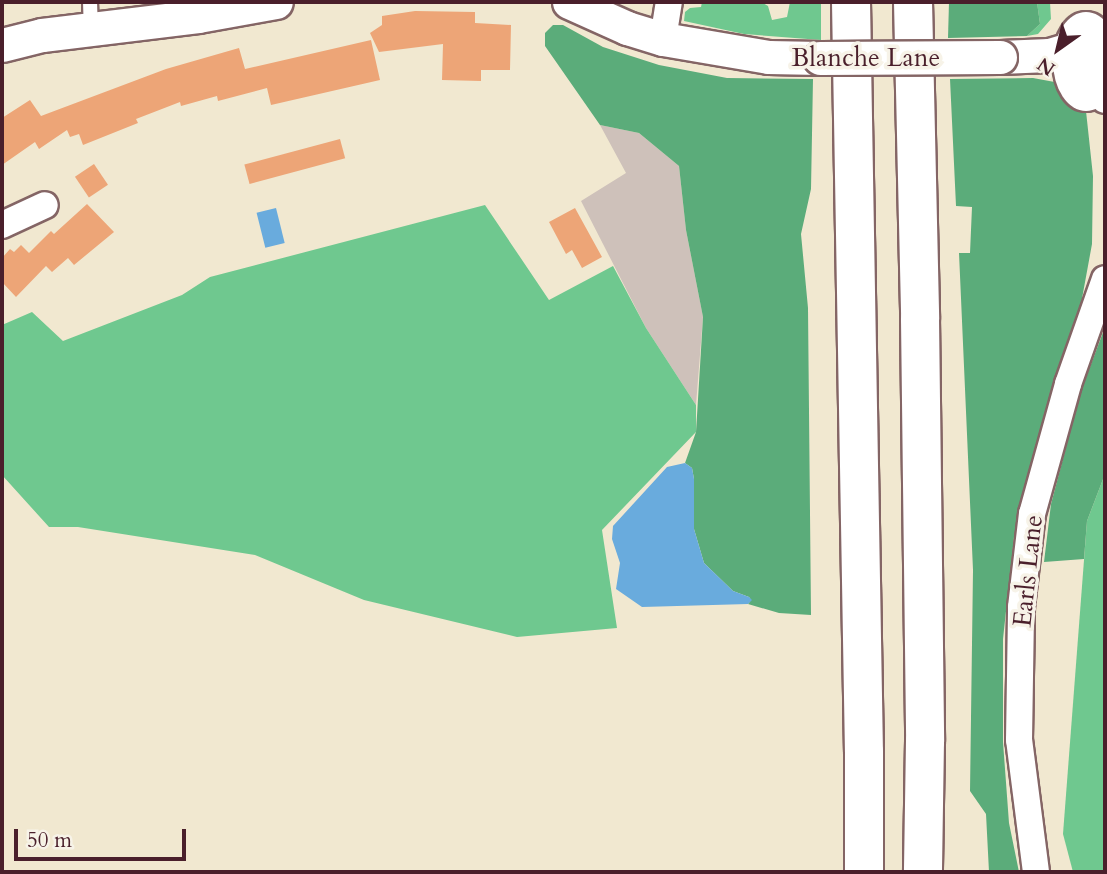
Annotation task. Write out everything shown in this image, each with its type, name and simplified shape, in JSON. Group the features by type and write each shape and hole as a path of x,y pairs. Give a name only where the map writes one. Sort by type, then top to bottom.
{"highway":[{"path":"851,2 864,872"},
{"path":"913,2 920,333 923,872"}],"street":[{"path":"2,45 42,35 91,15 230,11 276,2"},
{"name":"Blanche Lane","path":"569,2 627,28 663,39 768,57 1049,55 1079,34"},
{"path":"663,39 669,2"},
{"path":"1079,34 1105,100"},
{"path":"2,225 45,205"},
{"name":"Earls Lane","path":"1035,872 1019,740 1021,607 1032,514 1048,454 1105,279"}],"shaded area":[{"path":"600,125 639,133 679,166 686,230 703,317 696,405 646,328 581,201 626,173"}],"green space":[{"path":"702,2 761,2 768,6 772,20 787,17 790,2 821,2 821,40 744,34 684,21 685,12 690,8 701,7"},
{"path":"949,2 1037,2 1040,24 1027,36 948,38"},
{"path":"1037,2 1050,2 1051,19 1038,34 1027,36 1040,24"},
{"path":"553,25 563,25 603,47 659,65 727,78 813,79 811,189 801,234 808,308 811,615 779,613 748,604 751,600 749,597 733,591 704,563 694,529 692,468 685,463 696,432 703,317 686,230 679,166 639,133 600,125 545,46 545,33"},
{"path":"1033,78 1060,83 1074,91 1086,111 1093,176 1092,244 1079,315 1041,427 1014,537 1003,639 1003,742 1009,823 1019,872 989,872 986,814 970,791 973,570 959,253 970,253 972,207 956,206 950,79"},
{"path":"485,205 549,300 613,266 646,328 696,405 696,432 602,530 617,628 517,637 364,600 255,555 78,527 49,527 2,475 2,325 32,312 63,341 182,295 210,277"},
{"path":"1105,327 1105,474 1087,521 1084,559 1044,562 1051,504 1081,391"},
{"path":"1105,474 1105,872 1073,872 1063,834 1087,521"}],"water":[{"path":"276,208 285,243 265,248 257,213"},
{"path":"685,463 692,468 694,529 704,563 733,591 749,597 752,600 748,604 642,607 616,589 620,563 612,539 613,526 667,467"}],"building":[{"path":"415,11 475,12 475,23 511,25 510,70 481,70 481,81 442,80 443,44 379,52 370,33 382,25 382,16"},
{"path":"371,40 380,80 271,105 267,88 218,101 217,96 181,106 180,102 136,119 138,123 83,145 79,134 70,137 67,130 39,149 35,142 2,165 2,118 30,100 41,116 166,69 239,48 245,69"},
{"path":"340,139 345,158 250,184 244,165"},
{"path":"94,164 108,185 89,198 75,177"},
{"path":"87,204 114,232 74,265 68,258 52,272 46,266 16,297 2,282 2,258 10,249 14,252 21,245 29,253 51,231 54,234"},
{"path":"575,208 602,257 582,268 572,250 566,254 549,222"}]}
